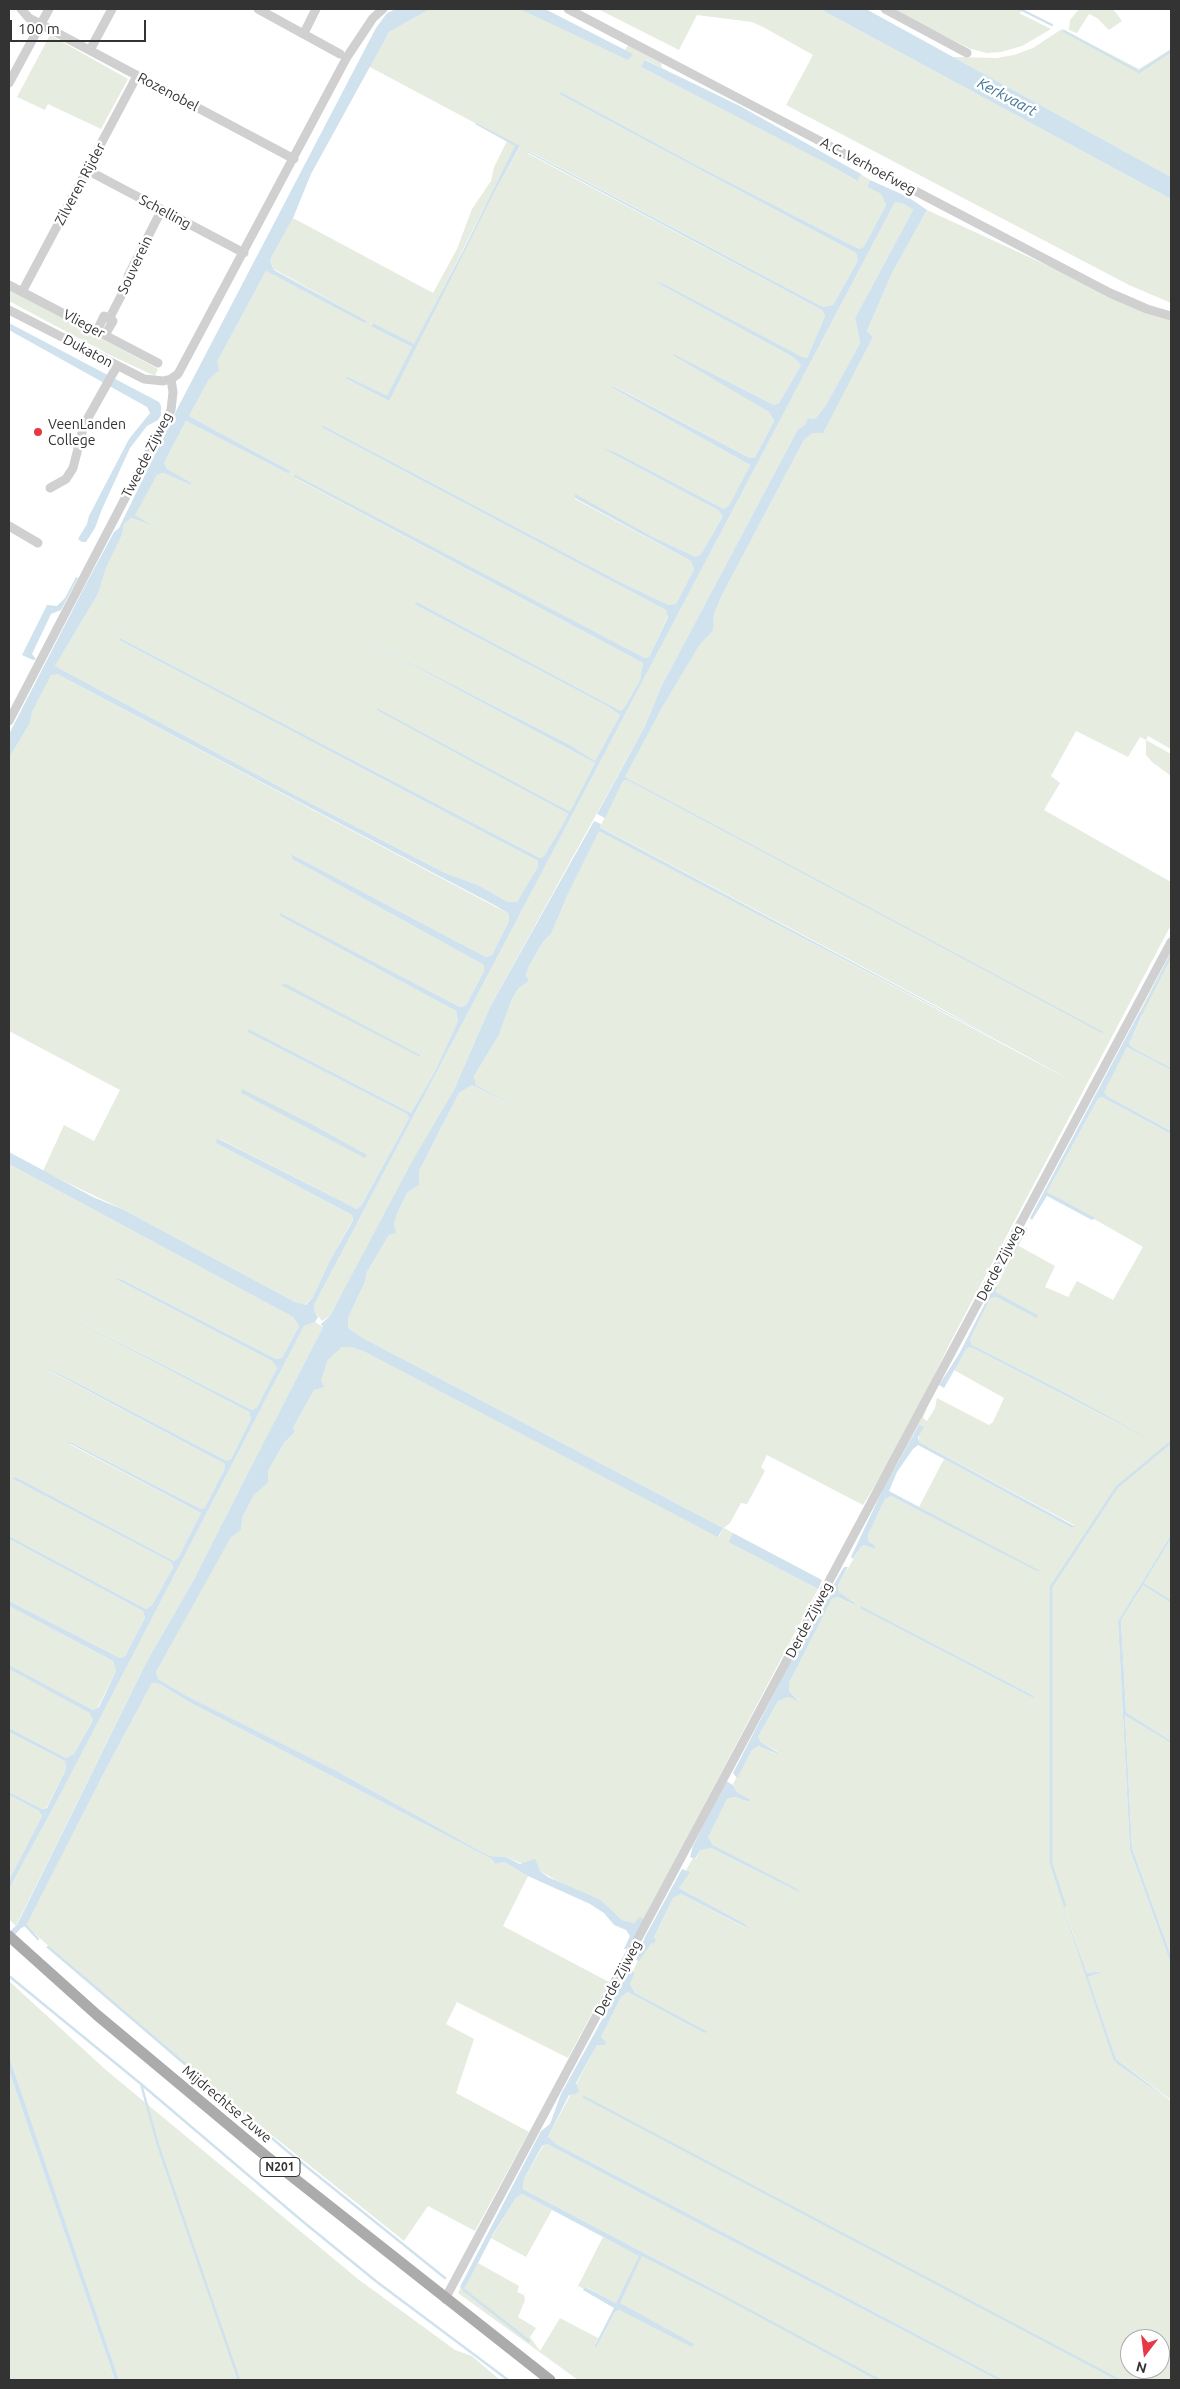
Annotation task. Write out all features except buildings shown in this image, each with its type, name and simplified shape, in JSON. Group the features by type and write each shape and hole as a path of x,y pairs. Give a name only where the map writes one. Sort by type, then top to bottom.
{"main road":[{"name":"Mijdrechtse Zuwe","path":"9,1936 105,2021 266,2156 550,2380"}],"street":[{"name":"Rozenobel","path":"21,9 29,18 294,159"},
{"path":"9,83 49,9"},
{"path":"90,50 112,9"},
{"path":"258,9 343,55"},
{"path":"304,33 316,9"},
{"path":"171,379 183,368 294,159 313,130 343,55 373,18 383,9"},
{"name":"A.C. Verhoefweg","path":"568,9 1094,284 1146,309 1171,316"},
{"path":"885,9 967,53"},
{"name":"Zilveren Rijder","path":"22,292 137,76"},
{"name":"Schelling","path":"86,170 244,253"},
{"path":"58,200 68,205"},
{"name":"Souverein","path":"101,333 113,321 109,319 131,277 128,276 161,211"},
{"name":"Vlieger","path":"9,285 158,363"},
{"name":"Dukaton","path":"9,310 144,379 154,381 171,379"},
{"path":"50,488 66,479 73,468 84,426 117,366"},
{"name":"Tweede Zijweg","path":"9,721 171,410 173,392 171,379"},
{"path":"9,526 38,543"},
{"name":"Derde Zijweg","path":"445,2298 1171,942"}],"shaded area":[{"path":"430,9 520,9 633,54 625,50 628,45 661,63 662,68 646,60 641,67 831,165 856,181 861,174 870,180 867,187 881,194 886,205 864,248 859,249 696,165 561,92 559,94 856,253 858,260 833,305 823,307 529,151 527,153 822,310 825,316 807,358 801,357 664,284 658,283 793,357 801,365 779,403 774,405 674,354 769,412 774,421 755,457 750,458 614,386 611,387 750,465 729,507 724,509 617,453 606,450 718,510 723,516 701,554 696,557 651,536 575,495 575,499 691,561 694,569 676,604 669,605 620,582 322,425 321,427 666,610 668,616 649,657 645,658 295,476 295,478 643,663 640,680 625,708 621,711 417,602 414,604 609,707 620,715 595,761 570,745 364,639 595,763 571,811 569,811 377,708 568,814 544,856 540,858 120,638 119,640 538,861 539,867 517,902 508,902 478,885 445,873 291,793 55,666 98,594 106,568 122,535 124,524 131,518 148,524 134,515 157,475 163,473 191,485 167,469 164,463 186,421 289,474 290,471 189,416 209,378 218,370 217,362 266,271 365,322 367,321 274,269 270,260 293,218 433,293 457,249 472,209 491,181 494,167 507,141 516,146 414,345 373,323 371,325 412,347 387,397 346,376 345,378 389,401 493,195 520,147 368,66 389,32"},
{"path":"598,9 820,9 1171,199 1171,303 1129,285 786,105 813,55 765,28 752,22 697,15 679,50"},
{"path":"891,9 1026,9 1019,13 1051,29 1022,46 1001,52 987,53 971,49"},
{"path":"1079,9 1113,9 1122,21 1109,30 1097,18 1089,14 1077,33 1069,30 1070,20"},
{"path":"1062,29 1139,69 1171,49 1171,177 953,57 997,58 1014,55 1033,48"},
{"path":"50,35 128,79 101,129 48,104 45,110 17,97"},
{"path":"895,202 904,204 913,210 855,318 860,343 826,405 815,419 808,418 804,426 798,429 661,687 645,726 490,1007 453,1092 330,1316 322,1321 314,1311 314,1305"},
{"path":"927,210 1171,320 1171,749 1148,736 1146,740 1140,737 1128,757 1076,731 1051,776 1060,783 1044,810 1171,882 1171,925 952,1339 904,1437 863,1505 767,1455 761,1467 765,1471 747,1504 741,1503 730,1523 724,1528 733,1533 728,1542 818,1589 644,1919 634,1923 622,1920 601,1900 570,1888 540,1871 506,1857 489,1856 335,1770 187,1696 158,1679 156,1672 231,1536 241,1530 243,1516 254,1495 268,1483 268,1471 284,1443 295,1432 293,1428 314,1390 325,1387 321,1381 328,1360 342,1347 351,1347 365,1352 719,1537 723,1528 363,1338 348,1328 348,1318 365,1282 367,1272 389,1235 395,1233 394,1224 397,1214 407,1193 419,1185 419,1171 459,1093 472,1085 517,1108 476,1085 474,1076 499,1035 512,999 518,989 529,981 526,975 529,966 543,942 551,934 599,830 1076,1083 944,1010 600,827 623,781 627,780 1102,1033 625,777 663,706 699,646 712,630 714,614 722,595 804,440 811,433 823,432 873,337 867,331 892,273"},
{"path":"9,289 158,369 155,376 110,355 9,301"},
{"path":"51,674 57,674 509,914 509,921 492,955 486,957 291,854 292,859 484,965 484,971 466,1005 460,1007 281,914 280,916 456,1011 458,1021 434,1073 411,1113 249,1029 249,1032 407,1114 409,1118 361,1206 357,1209 218,1138 216,1143 352,1215 353,1219 329,1262 313,1297 305,1305 295,1302 124,1210 43,1171 64,1125 94,1141 120,1090 9,1031 9,758 30,723 32,712"},
{"path":"1146,740 1171,754 1171,776 1152,762 1146,755"},
{"path":"1171,952 1171,1068 1129,1044 1143,1014 1140,1011"},
{"path":"1127,1047 1171,1070 1171,1131 1103,1092"},
{"path":"1102,1097 1171,1134 1171,1535 1118,1621 1130,1850 1171,1964 1171,2100 1116,2059 1088,1977 1103,1971 1087,1973 1063,1905 1113,2059 1117,2064 1171,2101 1171,2380 1003,2380 558,2145 548,2137 597,2045 605,2044 601,2037 621,1997 628,1992 704,2033 707,2032 635,1993 630,1984 638,1960 656,1939 654,1937 673,1898 681,1894 746,1928 745,1924 679,1888 689,1872 686,1870 693,1858 696,1859 700,1849 711,1848 799,1892 713,1845 707,1836 727,1799 735,1797 748,1802 749,1800 737,1792 733,1784 752,1750 760,1746 776,1754 777,1751 761,1742 758,1737 778,1701 789,1697 800,1701 789,1691 789,1683 832,1599 838,1597 853,1605 855,1603 839,1592 838,1585 860,1548 865,1545 875,1549 876,1546 868,1541 868,1535 885,1499 891,1496 1039,1571 919,1507 944,1459 1072,1528 1074,1525 919,1442 919,1425 900,1459 900,1455 933,1392 923,1418 927,1421 935,1408 937,1398 989,1425 993,1422 1004,1398 954,1370 967,1348 971,1347 1129,1429 1062,1391 972,1345 970,1339 990,1299 996,1297 1037,1317 1038,1315 994,1292 1017,1245 1055,1266 1045,1287 1068,1297 1077,1281 1113,1300 1143,1247 1047,1192 1098,1099","holes":["861,1606 1034,1696 1033,1698 861,1608"]},
{"path":"9,1164 293,1317 299,1326 282,1358 276,1359 123,1280 116,1279 272,1361 277,1368 257,1407 252,1410 67,1315 249,1412 251,1419 231,1459 227,1461 54,1371 50,1371 225,1464 225,1468 205,1507 201,1509 74,1444 69,1444 201,1513 178,1558 174,1561 16,1477 11,1478 171,1562 173,1569 152,1605 146,1609 9,1536"},
{"path":"315,1322 323,1327 192,1583 147,1661 16,1926 9,1919 9,1889 58,1799 304,1326"},
{"path":"9,1539 143,1611 145,1618 125,1656 120,1658 9,1601"},
{"path":"1171,1539 1171,1600 1144,1583"},
{"path":"1143,1585 1171,1603 1171,1741 1126,1712 1121,1620"},
{"path":"9,1606 113,1661 116,1671 98,1707 93,1710 9,1665"},
{"path":"9,1669 91,1713 93,1720 74,1754 66,1758 9,1728"},
{"path":"152,1683 160,1684 187,1701 492,1859 495,1864 504,1862 528,1876 503,1926 609,1982 568,2058 457,2002 446,2024 474,2039 456,2093 529,2132 475,2231 428,2206 404,2241 178,2060 26,1926"},
{"path":"1125,1714 1171,1743 1171,1956 1132,1848"},
{"path":"9,1732 65,1761 66,1769 47,1807 42,1809 9,1792"},
{"path":"9,1795 39,1811 42,1816 9,1880"},
{"path":"9,1981 106,2070 358,2279 455,2350 472,2356 500,2380 119,2380 9,2056"},
{"path":"9,2071 115,2380 9,2380"},
{"path":"547,2144 998,2380 578,2380 458,2293 461,2287 464,2290 478,2263 519,2286 517,2292 524,2295 525,2300 518,2317 536,2328 530,2337 540,2351 560,2318 598,2338 594,2347 596,2348 615,2312 619,2310 692,2346 619,2303 642,2255 718,2295 720,2293 523,2189 524,2179 543,2146"},
{"path":"522,2194 552,2210 526,2257 491,2238 516,2198"},
{"path":"603,2237 640,2256 616,2303 586,2287 584,2289 578,2286"}],"water":[{"path":"396,9 430,9 389,32 311,174 293,218 270,260 274,270 367,321 365,323 266,271 217,362 219,370 209,379 189,416 290,471 289,474 186,421 164,463 167,469 191,483 191,485 163,473 157,475 135,515 151,525 131,518 124,524 122,535 106,568 98,594 55,666 291,793 445,873 478,885 508,902 517,902 538,867 538,861 119,640 120,638 540,858 544,856 568,814 377,710 377,708 569,811 595,763 364,639 570,745 595,761 620,715 609,707 414,604 417,602 621,711 640,680 643,663 294,477 295,475 645,658 649,657 668,617 666,610 321,427 322,425 620,582 669,605 676,604 694,569 691,561 575,498 575,494 651,536 696,557 701,554 723,516 718,510 602,448 617,453 724,509 729,506 750,465 611,387 613,386 750,458 755,457 774,421 769,412 673,355 774,405 779,403 801,365 793,357 656,282 664,284 802,357 807,358 825,316 822,310 527,152 823,307 833,305 858,260 856,253 559,94 561,92 696,165 859,249 864,247 886,205 881,194 867,187 870,180 908,197 927,210 892,273 867,331 873,337 823,433 812,433 804,440 722,595 714,614 713,630 699,646 663,706 625,777 1103,1032 627,780 623,781 605,818 597,814 645,726 661,687 798,429 804,426 808,418 815,419 826,405 860,343 855,318 913,210 904,204 895,202 314,1305 314,1311 318,1317 315,1322 304,1326 58,1799 9,1889 9,1880 42,1816 39,1811 9,1795 9,1792 42,1809 47,1808 66,1769 65,1761 9,1732 9,1728 66,1758 74,1754 93,1720 90,1713 9,1669 9,1665 93,1710 99,1707 116,1671 113,1661 9,1606 9,1601 120,1658 125,1656 145,1618 143,1611 9,1539 9,1536 146,1609 152,1605 173,1568 171,1562 11,1478 16,1477 174,1561 178,1558 201,1513 67,1442 201,1509 205,1507 225,1468 225,1464 49,1370 227,1461 231,1459 251,1419 249,1412 64,1314 252,1410 257,1407 277,1368 272,1361 114,1278 123,1280 276,1359 282,1358 299,1326 293,1317 9,1164 9,1152 93,1197 124,1210 295,1302 306,1305 313,1297 329,1262 353,1220 352,1215 216,1143 217,1138 357,1209 361,1206 409,1118 407,1114 248,1032 249,1029 411,1113 434,1073 458,1021 456,1011 280,916 280,913 460,1007 466,1005 484,971 484,965 292,859 291,854 486,957 492,955 509,921 509,914 496,906 57,674 51,675 32,712 30,723 9,758 9,734 87,582 114,532 119,528 175,413 376,28 387,13"},
{"path":"520,9 545,9 633,54 628,60"},
{"name":"Kerkvaart","path":"820,9 866,9 1171,177 1171,199"},
{"path":"645,60 740,106 861,174 857,181 830,165 641,67"},
{"path":"476,123 520,146 493,195 389,401 345,378 346,376 387,396 412,347 371,326 373,323 414,344 466,245 515,146"},
{"path":"9,323 159,402 161,406 161,415 158,420 147,426 130,448 95,528 86,542 78,539 87,524 89,516 129,439 150,413 147,407 9,330"},
{"path":"76,577 78,578 61,610 51,614 32,654 36,659 33,660 22,655 47,605 57,606 65,598"},
{"path":"594,821 601,824 600,827 603,829 1077,1082 599,831 551,934 543,942 529,966 526,975 529,981 518,989 512,999 499,1035 474,1076 476,1085 518,1108 472,1085 459,1093 419,1171 419,1185 407,1193 397,1214 394,1224 396,1233 389,1235 367,1272 365,1282 348,1318 348,1328 363,1338 723,1528 718,1537 365,1352 351,1347 342,1347 328,1360 321,1381 325,1387 314,1390 293,1428 295,1432 284,1443 268,1471 268,1483 254,1495 243,1516 241,1530 231,1537 156,1672 158,1679 187,1696 335,1770 489,1856 506,1857 520,1864 535,1859 540,1871 548,1877 601,1900 622,1920 634,1923 640,1917 644,1919 627,1949 624,1949 630,1936 626,1930 614,1925 604,1913 590,1904 528,1876 504,1862 495,1864 492,1859 187,1701 160,1684 152,1683 26,1926 21,1928 9,1941 9,1932 17,1925 147,1661 192,1583 323,1327 321,1324 330,1316 414,1158 453,1092 490,1007"},
{"path":"286,984 420,1055 420,1057 281,985"},
{"path":"1140,1011 1143,1013 1129,1044 1171,1068 1171,1070 1127,1047 1104,1092 1107,1096 1171,1131 1171,1134 1102,1097 1098,1099 1047,1192 1095,1218 1092,1220 1047,1196 1032,1220 1030,1218"},
{"path":"242,1089 367,1155 365,1158 241,1093"},
{"path":"995,1284 997,1287 995,1292 1038,1315 1037,1318 996,1297 990,1299 970,1339 972,1345 1062,1391 1149,1439 971,1347 967,1348 944,1388 939,1385 959,1354"},
{"path":"919,1425 924,1427 918,1437 919,1442 1074,1526 1072,1528 918,1445 897,1472 889,1491 1040,1571 891,1496 885,1499 868,1535 868,1541 876,1546 875,1549 864,1545 853,1559 851,1557 884,1487"},
{"path":"733,1533 822,1580 818,1589 728,1542"},
{"path":"1171,1535 1171,1539 1144,1583 1171,1600 1171,1603 1143,1585 1121,1620 1126,1712 1171,1741 1171,1743 1125,1715 1132,1848 1171,1956 1171,1964 1130,1850 1118,1621"},
{"path":"844,1567 848,1567 838,1585 839,1592 855,1603 854,1605 838,1597 832,1599 789,1683 789,1691 800,1702 789,1697 778,1701 758,1737 761,1742 777,1752 777,1754 759,1746 752,1750 737,1778 733,1773 799,1645"},
{"path":"861,1606 1034,1696 1033,1698 860,1608"},
{"path":"726,1781 733,1785 737,1792 750,1800 749,1802 735,1797 727,1799 708,1837 713,1845 795,1888 801,1893 711,1848 700,1850 695,1859 690,1857 693,1846"},
{"path":"682,1869 690,1872 679,1888 745,1924 747,1928 681,1894 673,1898 654,1937 656,1939 654,1944 652,1943 639,1961 636,1960 645,1937"},
{"path":"1062,1904 1087,1973 1104,1971 1088,1977 1116,2059 1171,2101 1117,2064 1113,2059"},
{"path":"630,1969 635,1973 630,1984 635,1993 708,2032 704,2033 628,1992 621,1997 601,2037 606,2042 605,2045 597,2045 576,2083 579,2091 576,2094 569,2095 548,2137 558,2145 1003,2380 998,2380 547,2144 542,2146 524,2179 523,2189 720,2293 718,2295 642,2256 620,2303 694,2344 692,2347 619,2310 615,2312 596,2348 594,2347 614,2308 583,2290 585,2287 616,2303 639,2256 522,2194 516,2198 493,2234 464,2290 460,2287 541,2131 550,2124 561,2094"},
{"path":"9,2056 119,2380 115,2380 9,2071"}],"waterway":[{"path":"1020,9 1052,25"},
{"path":"1064,31 1139,72 1171,51"},
{"path":"1141,1014 1171,955"},
{"path":"995,1284 1026,1229"},
{"path":"1065,1906 1051,1863 1051,1587 1117,1487 1171,1442"},
{"path":"26,1926 38,1939"},
{"path":"48,1947 287,2151 445,2278"},
{"path":"9,1976 141,2084"},
{"path":"239,2380 158,2145 141,2084 377,2282 508,2380"},
{"path":"584,2097 1119,2380"},
{"path":"464,2290 529,2341"},
{"path":"719,2294 879,2380"}],"place":[{"name":"VeenLanden College","path":"38,432"}]}
